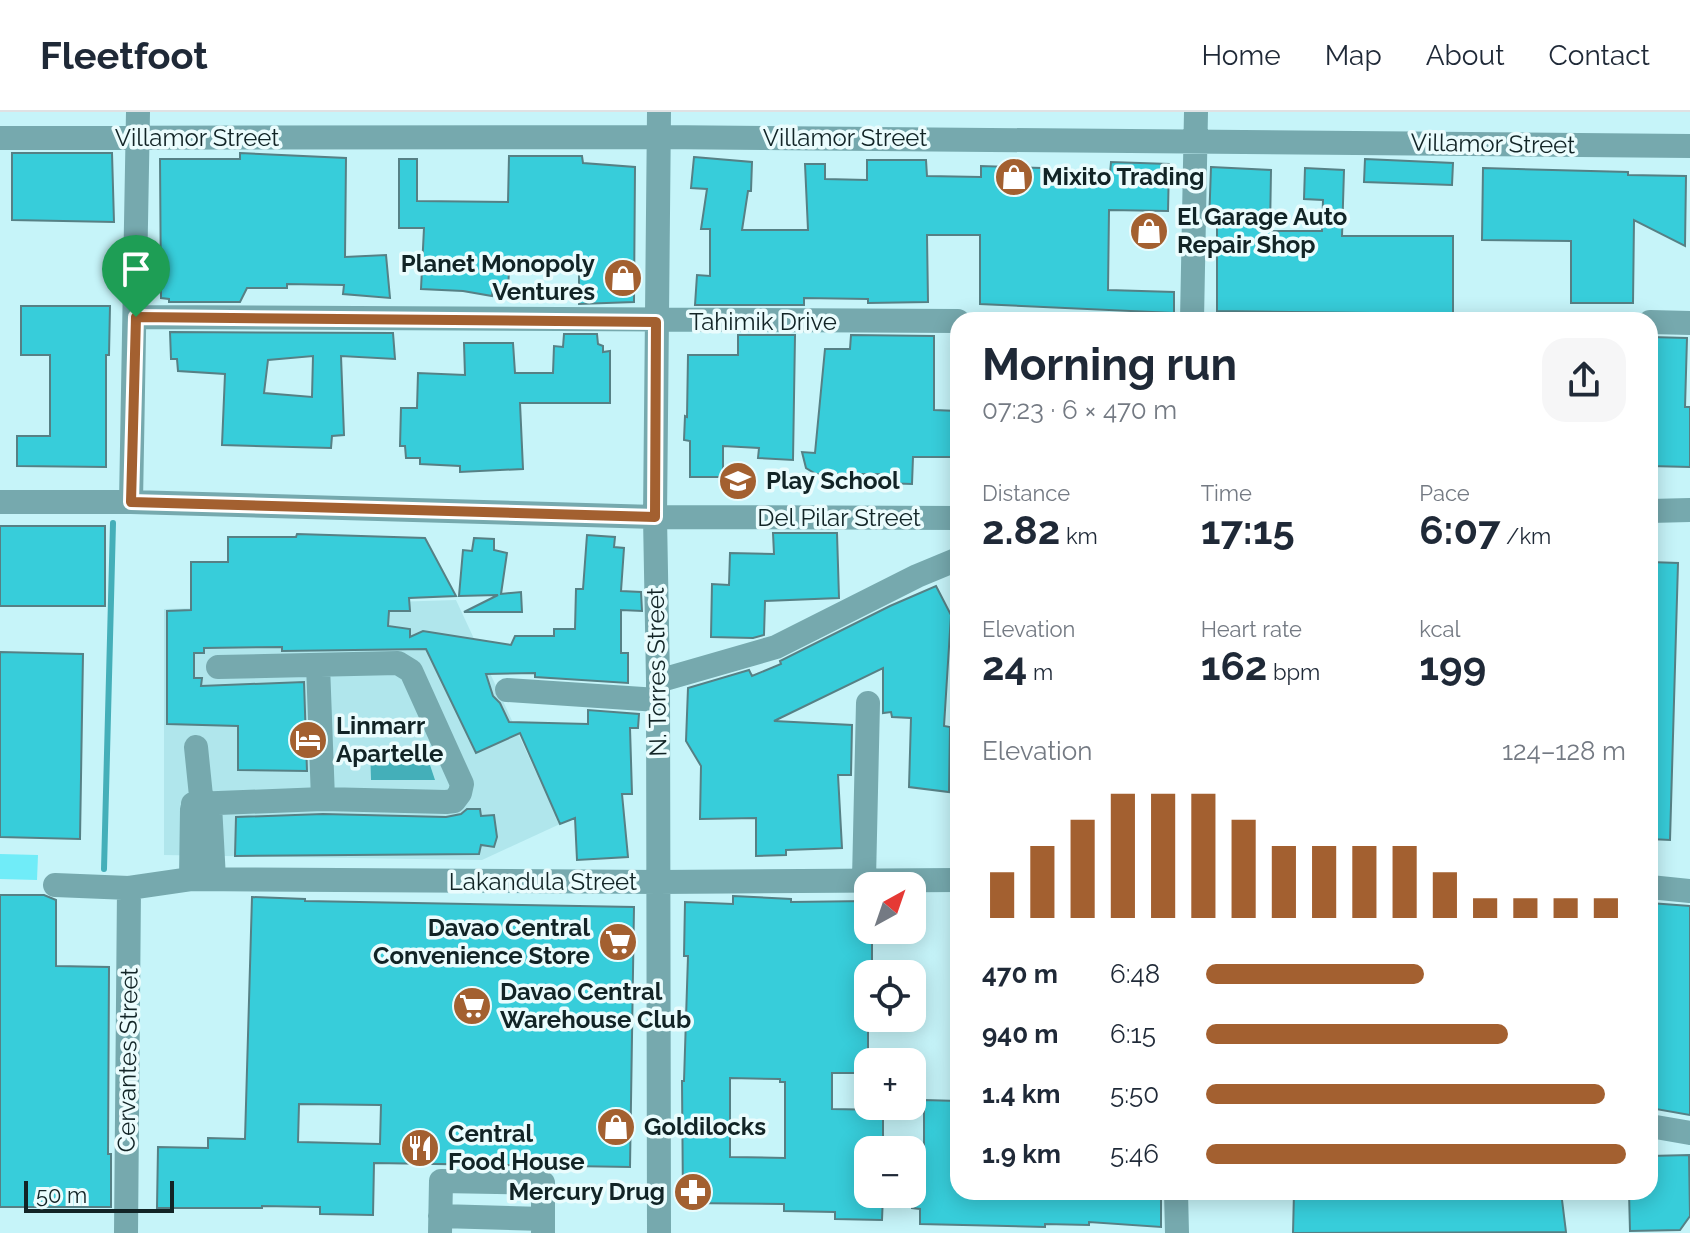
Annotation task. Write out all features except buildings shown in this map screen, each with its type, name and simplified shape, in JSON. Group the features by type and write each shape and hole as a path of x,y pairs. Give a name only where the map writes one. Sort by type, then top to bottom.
{"street":[{"path":"131,502 138,112"},
{"name":"N. Torres Street","path":"659,112 655,517 659,1233"},
{"path":"1192,312 1196,112"},
{"name":"Villamor Street","path":"0,138 659,137 1690,146"},
{"name":"Tahimik Drive","path":"136,317 656,322 950,321"},
{"path":"1658,322 1690,323"},
{"name":"Del Pilar Street","path":"0,502 131,502 655,517 950,518"},
{"path":"1658,511 1690,510"},
{"path":"507,690 658,690 776,647 950,562"},
{"path":"201,802 323,799 446,802 454,801 462,784 406,666 398,663 218,667"},
{"path":"318,665 323,799"},
{"path":"864,872 868,703"},
{"path":"196,747 203,879"},
{"name":"Lakandula Street","path":"55,885 129,888 203,879 658,882 854,879"},
{"name":"Lakandula Street","path":"926,880 950,880"},
{"name":"Cervantes Street","path":"126,1233 129,888"},
{"path":"1658,888 1690,891"},
{"path":"1658,1127 1690,1133"},
{"path":"441,1181 543,1183 543,1226 440,1224 441,1181"},
{"path":"1176,1200 1177,1233"}],"shaded area":[{"path":"456,600 560,824 482,860 164,855 164,609"},
{"path":"370,747 424,747 435,780 371,780"},
{"path":"0,854 38,855 37,880 0,879"}],"waterway":[{"path":"104,869 113,523"}],"place":[{"name":"Mixito Trading","path":"1014,177"},
{"name":"El Garage Auto Repair Shop","path":"1149,231"},
{"name":"Planet Monopoly Ventures","path":"623,278"},
{"name":"Play School","path":"738,481"},
{"name":"Linmarr Apartelle","path":"308,740"},
{"name":"Davao Central Convenience Store","path":"618,942"},
{"name":"Davao Central Warehouse Club","path":"472,1006"},
{"name":"Goldilocks","path":"616,1127"},
{"name":"Central Food House","path":"420,1148"},
{"name":"Mercury Drug","path":"693,1192"}],"route":[{"path":"136,317 656,322 655,517 131,502 136,317"}]}
